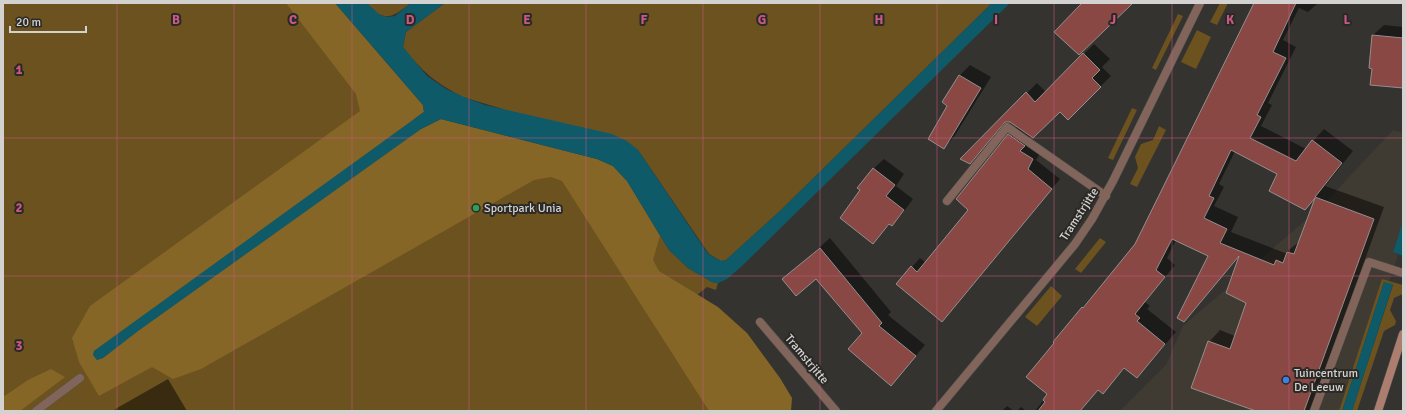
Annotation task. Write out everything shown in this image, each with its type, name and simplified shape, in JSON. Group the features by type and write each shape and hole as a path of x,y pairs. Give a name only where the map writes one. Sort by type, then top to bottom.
{"main road":[{"path":"1378,411 1403,334"}],"street":[{"name":"Tramstrjitte","path":"936,411 1075,244 1106,196 1200,3"},
{"path":"947,201 1007,127 1106,196"},
{"path":"1314,411 1369,262 1403,273"},
{"name":"Tramstrjitte","path":"760,322 836,411"},
{"path":"36,411 80,378"}],"shaded area":[{"name":"Sportpark Unia","path":"3,3 335,3 421,129 627,181 669,250 688,268 712,282 718,283 716,290 707,287 697,295 775,411 3,411"},
{"path":"286,3 335,3 423,105 424,112 94,351 93,355 97,360 103,358 138,331 421,129 441,119 597,159 613,166 627,181 660,236 653,260 659,271 718,307 747,333 780,378 792,398 791,411 709,411 562,181 551,177 534,180 201,369 173,379 152,367 99,396 79,362 72,338 90,306 360,111 356,94"},
{"path":"367,3 411,3 394,15 384,16 373,10"},
{"path":"445,3 992,3 780,211 726,260 721,261 709,254 638,150 463,97 437,82 423,70 403,47 406,32"},
{"path":"1220,3 1228,3 1217,25 1210,22"},
{"path":"1178,14 1183,16 1156,70 1152,68"},
{"path":"1197,30 1211,37 1196,69 1181,62"},
{"path":"1132,108 1137,110 1113,160 1108,158"},
{"path":"1159,126 1166,130 1137,187 1130,184 1138,168 1135,157 1141,144 1153,140"},
{"path":"1393,130 1403,133 1403,221 1393,251 1398,255 1389,282 1384,282 1342,411 1120,411 1166,365 1183,326 1321,207"},
{"path":"1100,238 1106,242 1081,273 1075,269"},
{"path":"1382,279 1403,285 1403,294 1394,298 1390,310 1396,321 1395,325 1384,331 1357,411 1352,411 1393,285 1384,282 1342,411 1339,411"},
{"path":"1051,286 1062,296 1037,326 1025,317"},
{"path":"51,369 65,377 20,411 3,411 3,397 28,380"}],"water":[{"path":"335,3 367,3 380,15 388,17 395,16 411,3 445,3 406,32 403,47 427,76 446,89 485,105 612,134 627,141 638,150 708,254 721,261 726,260 780,211 992,3 1010,3 742,266 727,279 718,283 712,282 688,268 669,250 627,181 613,166 597,159 441,119 421,129 138,331 103,358 97,360 93,355 94,351 424,112 423,105"},
{"path":"1403,221 1403,256 1393,252"},
{"path":"1384,282 1393,284 1352,411 1342,411"}],"building":[{"path":"1082,3 1133,3 1079,55 1054,32"},
{"path":"1254,3 1296,3 1273,52 1286,58 1257,115 1261,117 1250,138 1296,161 1312,140 1342,163 1315,197 1374,219 1304,411 1256,411 1191,388 1208,341 1230,349 1246,303 1226,293 1239,256 1184,322 1177,318 1208,256 1172,239 1156,270 1165,277 1135,314 1140,318 1137,321 1165,344 1137,378 1124,368 1103,394 1098,390 1080,411 1038,411 1045,402 1043,400 1047,394 1026,377 1054,343 1053,342 1135,244","holes":["1231,150 1277,174 1269,191 1305,210 1315,198 1294,254 1287,252 1283,263 1276,260 1274,265 1220,243 1227,229 1204,218 1214,198 1209,196"]},
{"path":"1372,35 1403,38 1403,88 1370,85 1372,69 1369,68"},
{"path":"1083,53 1100,70 1092,78 1101,87 1068,120 1060,112 1033,138 1010,122 1005,122 970,164 960,159 1026,92 1035,102"},
{"path":"959,75 981,88 944,149 928,139 947,106 942,102"},
{"path":"1008,134 1025,146 1020,151 1033,159 1028,169 1052,189 942,322 896,284 911,266 917,272 968,210 956,199"},
{"path":"873,168 895,185 886,196 904,210 892,226 889,224 873,244 840,218 860,190 857,188"},
{"path":"820,248 882,323 879,326 916,356 891,386 848,349 862,333 816,279 796,296 782,279"}],"place":[{"name":"Sportpark Unia","path":"476,208"},
{"name":"Tuincentrum De Leeuw","path":"1286,380"}]}
